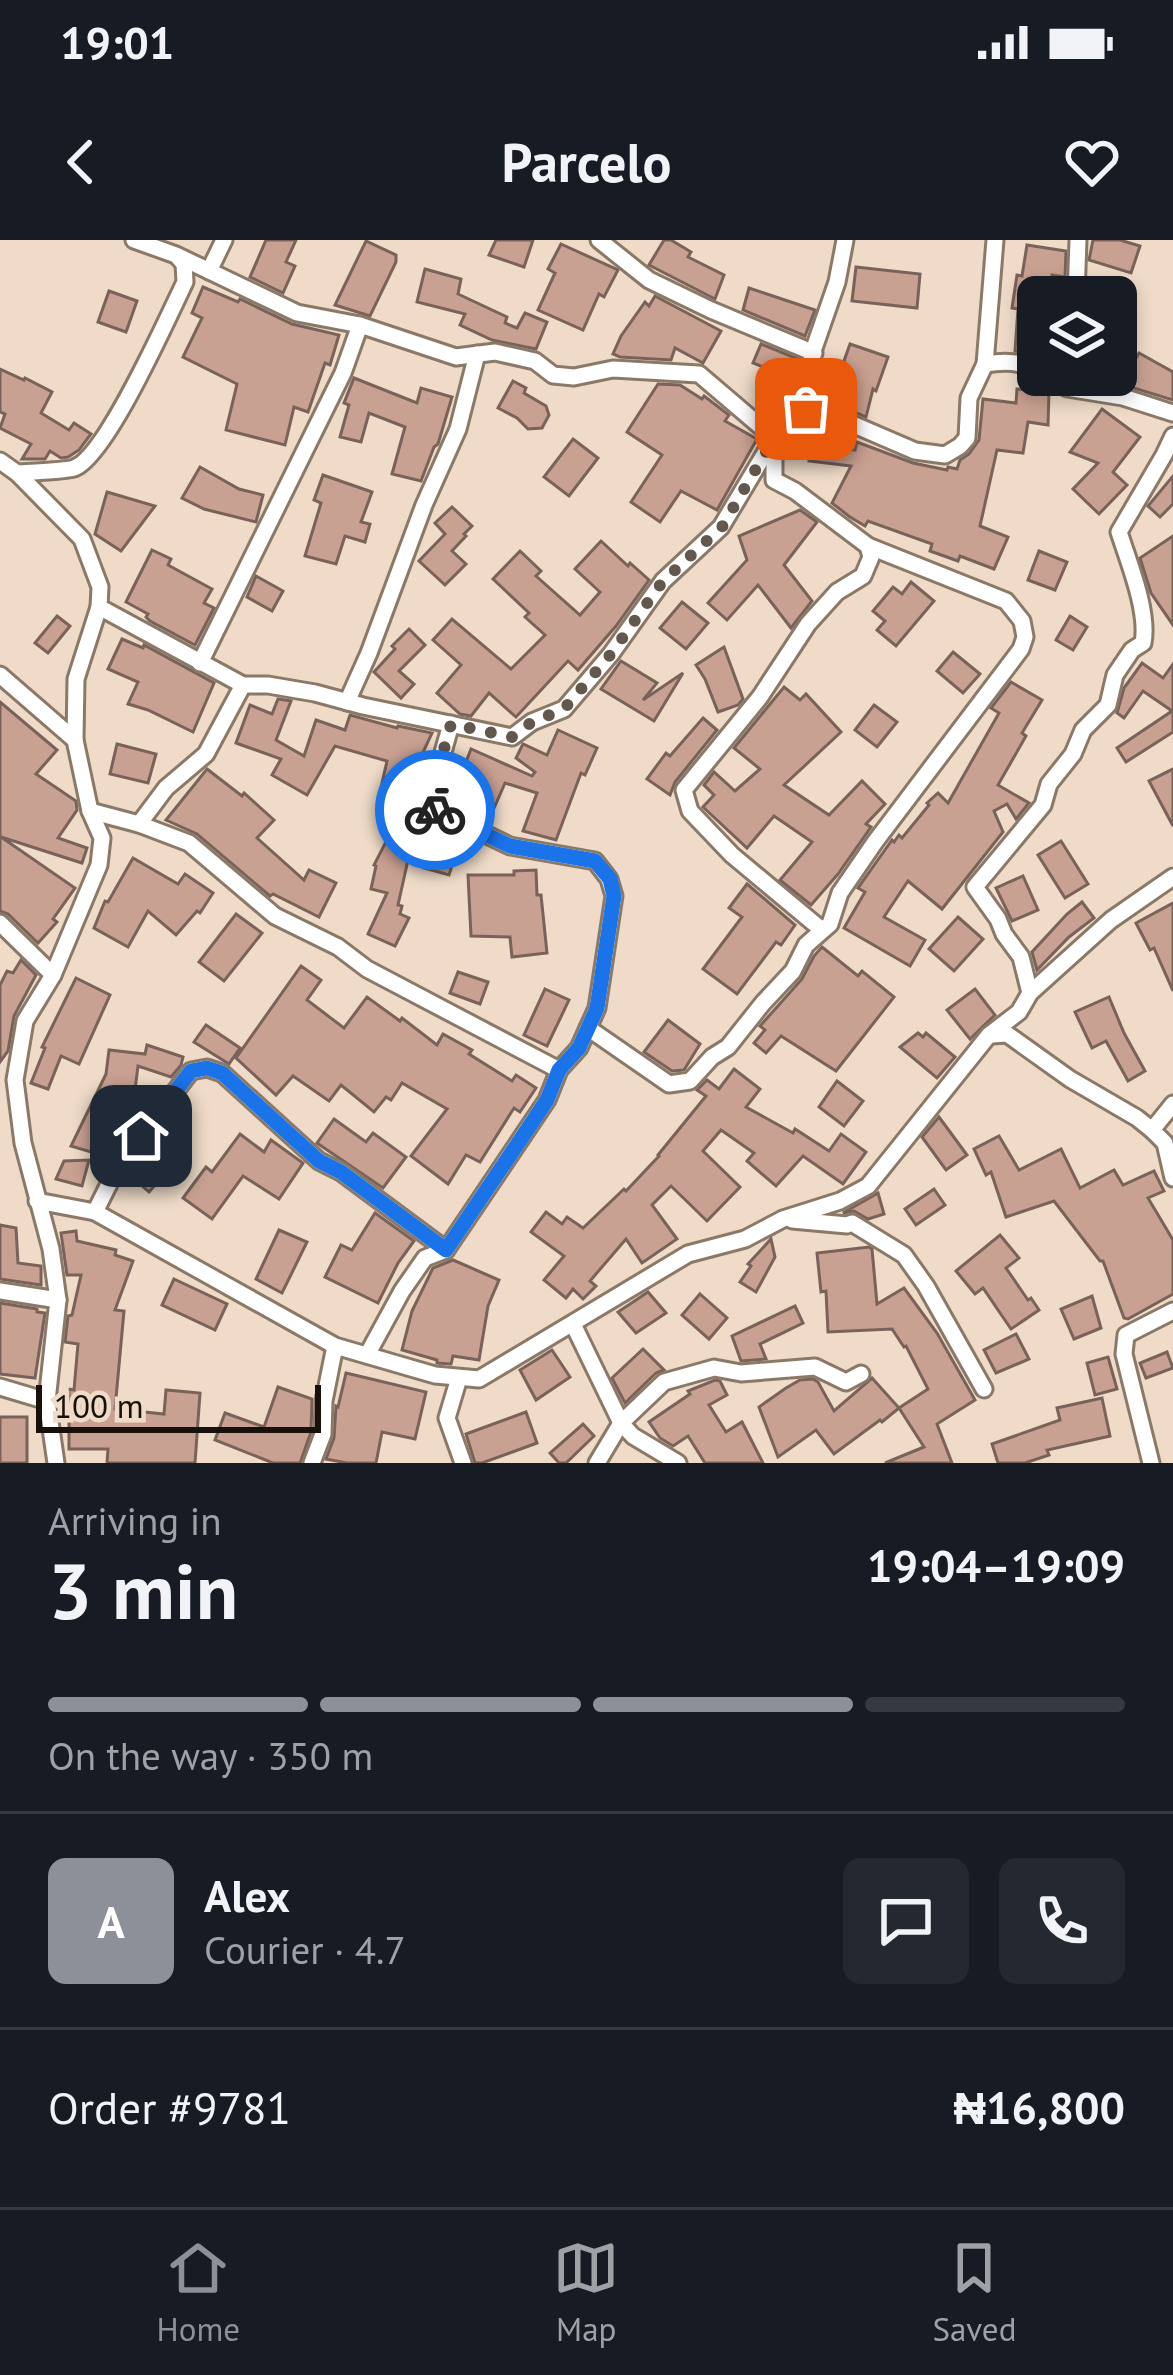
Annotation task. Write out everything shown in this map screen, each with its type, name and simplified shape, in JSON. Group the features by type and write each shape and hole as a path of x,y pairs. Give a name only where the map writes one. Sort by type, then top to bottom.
{"street":[{"path":"134,240 297,313 360,325 456,357 495,352 535,361 553,375 574,377 613,369 699,374 774,438"},
{"path":"209,271 224,240"},
{"path":"599,240 649,280 812,354"},
{"path":"588,1028 669,1084 690,1081 728,1047 793,971 806,945 830,924 840,893 1021,649 1025,637 1022,622 1006,601 868,546 796,490 774,480 776,416 793,403 814,353 845,240"},
{"path":"793,403 915,452 945,455 960,446 967,438 969,398 985,364 995,240"},
{"path":"1077,276 1078,240"},
{"path":"17,473 74,468 92,455 134,387 184,283 184,264 176,255"},
{"path":"200,663 343,373 360,325"},
{"path":"347,702 458,429 477,354"},
{"path":"985,364 1017,363"},
{"path":"1120,396 1173,413"},
{"path":"1030,993 1021,957 976,887 1043,805 1049,784 1073,754 1083,730 1108,706 1114,675 1132,650 1143,644 1146,632 1140,601 1119,532 1173,436"},
{"path":"99,607 243,685 315,693 512,737 532,722 564,709 663,581 722,527 774,438"},
{"path":"0,461 82,539 100,587 99,607 76,679 75,740 90,811 102,838 99,865 53,975 25,1021 15,1080 23,1143 58,1300 47,1401 56,1463"},
{"path":"822,930 732,855 689,811 684,790 760,697 808,624 837,592 862,576 872,556 868,546"},
{"path":"0,675 75,740"},
{"path":"140,824 166,788 206,754 243,685"},
{"path":"367,1355 402,1291 425,1258 446,1250 547,1100 559,1070 579,1048 597,1008 614,896 610,879 595,861 510,846 433,809 432,791 451,724"},
{"path":"90,811 189,843 275,916 559,1070"},
{"path":"37,1201 95,1212 335,1346 436,1375 479,1379 688,1254 745,1239 868,1186 989,1035 1019,1012 1030,993 1111,920 1173,877"},
{"path":"0,923 53,975"},
{"path":"989,1035 1007,1034 1070,1079 1137,1118 1165,1143 1173,1178"},
{"path":"95,1212 118,1166 164,1105 191,1071 207,1068 222,1073 319,1161 341,1172 446,1250"},
{"path":"1152,1130 1173,1104"},
{"path":"0,1136 23,1143"},
{"path":"783,1219 852,1223 904,1255 984,1388"},
{"path":"0,1291 58,1300"},
{"path":"1151,1463 1124,1354 1126,1335 1173,1311"},
{"path":"573,1324 621,1424 678,1463"},
{"path":"312,1463 323,1435 335,1346"},
{"path":"597,1463 621,1424 664,1382 714,1368 741,1373 815,1367 846,1382 861,1374"},
{"path":"459,1378 447,1418 463,1463"},
{"path":"0,1387 47,1401"}],"building":[{"path":"266,240 296,240 286,262 295,266 283,293 250,277"},
{"path":"496,240 533,240 524,267 489,255"},
{"path":"664,240 724,275 715,299 649,265"},
{"path":"1093,240 1140,246 1131,273 1089,260"},
{"path":"366,241 396,255 370,316 335,305"},
{"path":"561,244 618,270 604,297 599,294 583,330 538,310 555,273 548,269"},
{"path":"1027,245 1066,251 1065,276 1022,276"},
{"path":"856,267 920,274 917,308 852,301"},
{"path":"425,269 461,279 458,294 507,317 505,323 517,328 525,313 547,322 536,349 492,340 460,325 465,314 417,302"},
{"path":"203,287 292,324 339,335 308,412 294,407 285,445 226,430 237,384 183,357 202,318 192,313"},
{"path":"749,288 815,310 805,336 743,310"},
{"path":"109,291 137,301 126,332 98,322"},
{"path":"655,296 721,331 703,363 675,348 671,360 613,354 645,302 649,306"},
{"path":"761,344 798,359 791,378 753,363"},
{"path":"850,344 888,357 866,417 848,409 855,383 838,378"},
{"path":"1139,353 1173,372 1173,400 1137,389"},
{"path":"0,369 52,392 41,413 69,430 74,423 91,434 79,450 68,457 50,451 45,459 22,459 31,444 0,428 5,414 0,412"},
{"path":"354,378 417,403 421,388 452,397 421,481 392,474 405,427 369,413 361,442 340,437 349,405 344,403"},
{"path":"513,381 546,406 549,415 542,428 528,429 498,408"},
{"path":"658,384 680,385 704,396 729,415 725,421 757,439 717,510 681,491 660,522 631,502 662,455 627,432"},
{"path":"1017,389 1017,396 1049,396 1048,425 1028,422 1023,453 997,450 980,526 1008,537 994,569 930,551 932,544 868,521 865,526 832,503 851,466 809,461 811,445 855,450 857,442 913,463 957,469 979,440 983,399 1016,403"},
{"path":"1102,409 1140,437 1113,472 1127,485 1099,514 1073,489 1098,463 1070,452"},
{"path":"573,439 598,458 569,496 544,477"},
{"path":"200,467 239,489 263,495 256,522 204,509 182,498"},
{"path":"323,475 372,492 361,522 370,524 365,542 345,536 336,564 305,556 321,503 314,500"},
{"path":"1173,476 1173,504 1160,517 1148,506"},
{"path":"107,492 155,506 121,551 95,534"},
{"path":"452,507 472,526 452,551 466,564 445,585 419,561 445,534 435,523"},
{"path":"800,510 817,522 784,565 812,601 791,628 758,585 727,620 708,603 747,560 739,536"},
{"path":"1173,536 1173,625 1151,593 1140,558"},
{"path":"601,541 649,580 578,670 568,661 516,717 489,693 471,716 460,714 437,693 461,665 433,640 452,619 511,669 545,635 493,579 520,551 541,571 536,576 580,615 600,592 575,569"},
{"path":"152,550 171,559 168,565 212,589 204,603 214,608 195,645 126,602"},
{"path":"1039,551 1067,562 1055,590 1028,580"},
{"path":"256,576 283,591 272,611 247,597"},
{"path":"911,582 934,601 896,646 877,630 885,621 873,611 893,587 902,594"},
{"path":"682,602 708,623 686,649 660,628"},
{"path":"57,616 70,626 48,653 35,643"},
{"path":"1070,616 1087,627 1073,650 1056,640"},
{"path":"409,629 425,645 399,671 414,684 401,698 374,672"},
{"path":"122,639 144,645 214,683 193,732 128,704 138,682 108,669"},
{"path":"724,647 743,699 718,712 696,665"},
{"path":"953,652 980,674 963,693 937,671"},
{"path":"621,661 657,683 643,700 683,673 654,721 601,689"},
{"path":"1142,663 1163,678 1173,664 1173,732 1126,762 1117,748 1172,711 1143,691 1124,718 1117,713 1124,688"},
{"path":"1011,682 1042,700 998,785 1029,803 1016,819 1007,804 994,811 1003,832 942,909 908,881 884,917 925,940 910,966 844,928 865,892 858,888 892,840 902,838 927,803 938,793 948,803 999,713 991,708"},
{"path":"784,687 800,700 806,694 841,732 784,785 829,815 862,781 885,804 811,905 780,880 812,842 774,816 747,848 703,807 714,795 704,785 714,772 735,791 760,769 734,748"},
{"path":"278,699 291,701 276,740 304,756 316,720 345,730 350,715 432,733 414,772 424,774 420,800 380,792 387,761 335,746 307,795 272,775 281,759 236,743 250,705 272,714"},
{"path":"0,702 57,750 36,774 76,801 77,810 58,838 87,848 82,863 1,837 75,888 53,919 57,922 38,943 0,911"},
{"path":"874,705 897,722 877,747 855,730"},
{"path":"703,718 717,730 670,795 647,779"},
{"path":"558,730 597,748 585,775 581,773 556,840 523,831 537,793 505,783 488,822 451,804 471,749 532,776 535,772 516,758 523,744 547,755"},
{"path":"117,744 156,754 148,783 110,774"},
{"path":"207,769 274,820 257,838 304,880 309,870 336,883 319,917 270,896 197,834 166,820"},
{"path":"1173,769 1173,826 1149,781"},
{"path":"391,832 412,842 398,905 402,906 400,914 409,918 395,946 368,934 387,893 371,889 374,865"},
{"path":"438,834 460,840 449,875 424,868"},
{"path":"1061,841 1088,884 1065,898 1038,855"},
{"path":"133,858 178,884 185,874 213,893 176,935 148,911 128,947 94,928"},
{"path":"536,870 547,953 512,957 510,937 471,936 468,875"},
{"path":"1023,876 1038,910 1012,921 996,888"},
{"path":"747,884 795,925 781,945 776,942 737,994 703,969 742,917 729,908"},
{"path":"1082,902 1094,918 1037,970 1032,952"},
{"path":"1173,903 1173,991 1154,948 1150,950 1136,923"},
{"path":"236,914 262,933 224,981 199,962"},
{"path":"958,917 983,939 954,971 929,949"},
{"path":"822,947 894,997 836,1071 781,1036 766,1053 754,1043 765,1030 760,1026 802,979"},
{"path":"21,960 36,975 14,1016 8,1051 0,1062 0,985 7,971 13,973"},
{"path":"301,966 321,980 307,1000 344,1028 367,997 437,1045 443,1034 512,1081 516,1075 536,1088 520,1112 514,1108 480,1162 466,1155 448,1184 411,1156 447,1109 402,1083 391,1100 386,1097 374,1112 341,1085 329,1101 293,1076 276,1095 236,1058"},
{"path":"458,972 488,982 480,1004 450,993"},
{"path":"76,978 110,995 79,1064 61,1056 48,1089 31,1083 42,1047"},
{"path":"545,989 569,1000 547,1046 524,1035"},
{"path":"975,989 995,1015 970,1039 947,1010"},
{"path":"1109,997 1145,1071 1128,1081 1106,1041 1092,1048 1075,1012"},
{"path":"668,1020 700,1044 684,1070 672,1071 644,1052"},
{"path":"206,1025 240,1048 229,1064 194,1042"},
{"path":"918,1033 923,1037 926,1033 955,1057 937,1078 900,1047"},
{"path":"147,1045 183,1057 181,1065 171,1077 138,1066 134,1098 140,1101 127,1130 107,1121 91,1152 71,1146 106,1074 109,1050 145,1054"},
{"path":"734,1069 760,1089 746,1107 829,1151 841,1134 866,1152 843,1184 803,1156 776,1186 747,1161 754,1153 721,1130 703,1151 740,1187 707,1221 671,1186 652,1205 677,1239 642,1263 626,1239 590,1281 596,1286 583,1299 573,1289 566,1298 544,1280 564,1256 531,1232 546,1212 562,1224 567,1217 583,1228 659,1156 706,1096 697,1090 707,1080 719,1089"},
{"path":"837,1081 863,1101 844,1126 819,1107"},
{"path":"939,1117 967,1155 946,1170 922,1137"},
{"path":"334,1119 366,1142 373,1133 406,1157 383,1188 317,1143"},
{"path":"240,1134 264,1152 271,1140 303,1163 279,1199 243,1176 212,1219 183,1198 206,1167 212,1172"},
{"path":"999,1136 1019,1170 1061,1149 1080,1188 1114,1170 1123,1185 1154,1171 1164,1191 1148,1198 1173,1240 1173,1294 1124,1318 1103,1261 1054,1201 1006,1217 991,1172 986,1175 974,1149"},
{"path":"157,1146 176,1162 149,1192 131,1176"},
{"path":"89,1160 82,1186 56,1179 64,1161"},
{"path":"934,1189 945,1205 916,1225 905,1209"},
{"path":"878,1193 884,1214 868,1219 854,1211 843,1213"},
{"path":"375,1213 414,1241 378,1303 325,1277 341,1245 352,1250"},
{"path":"0,1225 16,1228 18,1263 41,1266 41,1285 0,1279"},
{"path":"279,1230 307,1242 282,1293 256,1279"},
{"path":"76,1231 77,1241 116,1250 115,1255 133,1261 115,1310 124,1311 115,1409 164,1414 166,1390 200,1393 195,1463 107,1463 108,1449 69,1449 69,1389 74,1390 78,1344 65,1342 81,1275 67,1275 61,1233"},
{"path":"1000,1235 1019,1258 1006,1268 1039,1310 1011,1329 983,1288 975,1294 956,1271"},
{"path":"771,1239 775,1257 756,1292 740,1282 748,1264"},
{"path":"869,1247 877,1304 904,1288 937,1333 975,1400 937,1424 952,1463 885,1463 924,1447 899,1408 928,1389 892,1329 828,1332 826,1291 821,1292 817,1253"},
{"path":"453,1260 499,1280 488,1306 479,1360 453,1356 451,1364 437,1363 402,1350 412,1311 433,1268"},
{"path":"174,1279 227,1304 215,1330 162,1305"},
{"path":"648,1292 666,1313 636,1333 618,1312"},
{"path":"700,1294 727,1318 709,1339 682,1315"},
{"path":"1092,1296 1101,1328 1074,1339 1061,1309"},
{"path":"0,1303 45,1313 35,1378 0,1374"},
{"path":"795,1306 803,1323 760,1344 766,1359 741,1361 732,1336"},
{"path":"1016,1334 1029,1359 996,1373 984,1350"},
{"path":"643,1349 664,1370 625,1403 612,1378"},
{"path":"552,1350 570,1377 536,1400 520,1370"},
{"path":"1167,1352 1173,1368 1146,1378 1140,1363"},
{"path":"1108,1357 1117,1389 1095,1395 1087,1363"},
{"path":"346,1373 426,1392 415,1439 382,1432 376,1463 326,1459"},
{"path":"872,1378 899,1408 834,1454 816,1430 778,1457 759,1407 800,1380 813,1379 834,1411"},
{"path":"715,1380 727,1395 709,1405 726,1432 742,1422 763,1463 705,1463 688,1436 673,1446 649,1422 688,1391"},
{"path":"278,1387 312,1399 311,1432 300,1463 273,1463 215,1440 225,1413 264,1427"},
{"path":"1102,1398 1110,1436 1047,1450 1049,1455 1025,1463 998,1463 992,1444 1060,1420 1057,1408"},
{"path":"526,1412 537,1443 475,1463 466,1434"},
{"path":"0,1417 27,1417 27,1463 0,1463"},
{"path":"583,1424 594,1436 566,1463 559,1463 550,1453"}],"way so far":[{"path":"435,810 432,791 451,724 512,737 532,722 564,709 663,581 722,527 774,438 776,416 793,403 806,409"}],"route":[{"path":"141,1136 191,1071 207,1068 222,1073 319,1161 341,1172 446,1250 547,1100 559,1070 579,1048 597,1008 614,896 610,879 595,861 510,846 435,810"}]}
